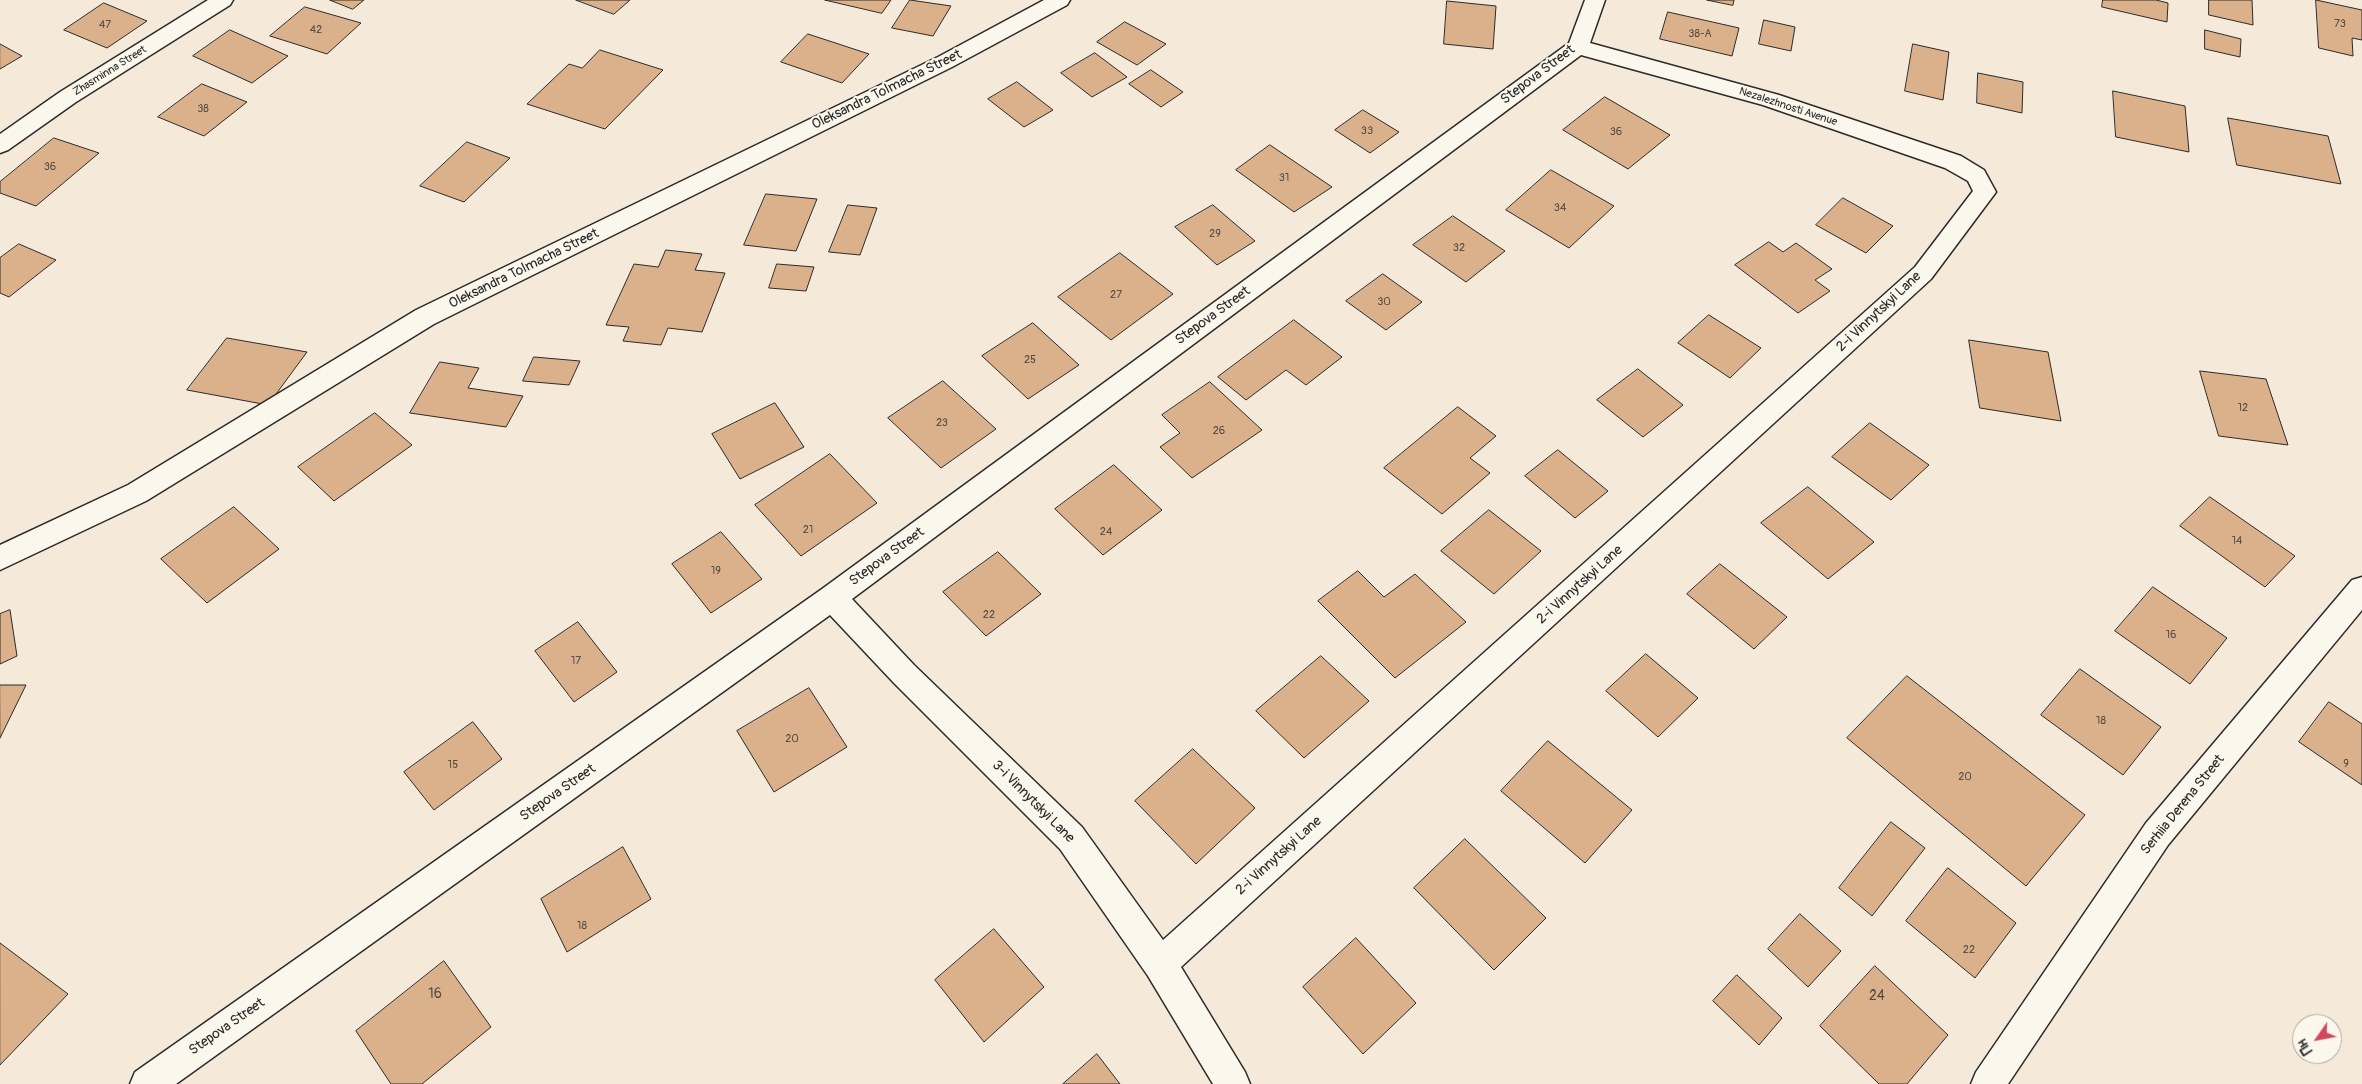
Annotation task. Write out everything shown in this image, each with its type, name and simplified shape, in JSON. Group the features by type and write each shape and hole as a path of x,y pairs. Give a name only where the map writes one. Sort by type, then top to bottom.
{"street":[{"name":"Zhasminna Street","path":"0,145 68,97 222,0"},
{"name":"Oleksandra Tolmacha Street","path":"0,558 137,493 425,317 945,62 1060,0"},
{"name":"Stepova Street","path":"147,1084 832,598 1578,47 1595,0"},
{"name":"Nezalezhnosti Avenue","path":"1578,47 1771,100 1953,162 1976,176 1985,192"},
{"name":"2-i Vinnytskyi Lane","path":"1160,964 1923,273 1985,192"},
{"name":"Serhiia Derena Street","path":"1988,1084 2157,834 2362,589"},
{"name":"3-i Vinnytskyi Lane","path":"832,598 904,674 1071,838 1160,964 1233,1084"}],"building":[{"path":"330,0 364,0 353,9"},
{"path":"576,0 630,0 614,14"},
{"path":"825,0 891,0 882,13"},
{"path":"910,0 951,6 933,36 892,28"},
{"path":"1707,0 1734,0 1733,5"},
{"path":"2103,0 2156,0 2168,3 2167,22 2102,7"},
{"path":"2209,0 2252,0 2253,25 2209,15"},
{"path":"2316,0 2362,10 2362,40 2352,38 2353,56 2319,48"},
{"path":"1447,1 1496,6 1493,49 1444,44"},
{"path":"104,3 147,21 107,48 64,30"},
{"path":"305,7 361,23 327,54 270,36"},
{"path":"1668,12 1739,28 1732,56 1660,39"},
{"path":"1764,20 1795,27 1791,51 1759,44"},
{"path":"1125,22 1166,44 1137,65 1097,42"},
{"path":"230,30 288,56 252,83 193,56"},
{"path":"2205,30 2241,39 2240,57 2205,49"},
{"path":"808,34 869,54 842,83 781,62"},
{"path":"0,44 22,56 0,69"},
{"path":"1913,44 1949,52 1943,100 1905,91"},
{"path":"600,50 663,70 605,129 527,104 569,64 582,68"},
{"path":"1095,53 1127,77 1092,97 1061,73"},
{"path":"1151,70 1183,92 1161,107 1129,84"},
{"path":"1978,73 2023,82 2022,113 1977,103"},
{"path":"1017,82 1053,110 1024,127 988,99"},
{"path":"202,84 247,102 204,136 158,117"},
{"path":"2113,91 2185,106 2189,152 2116,137"},
{"path":"1605,97 1670,135 1628,169 1563,130"},
{"path":"1363,110 1399,132 1370,153 1335,130"},
{"path":"2228,118 2328,136 2341,184 2237,165"},
{"path":"54,138 99,153 36,206 0,193 0,182"},
{"path":"467,142 510,158 464,202 420,186"},
{"path":"1270,145 1332,187 1294,212 1236,170"},
{"path":"1551,170 1614,206 1569,248 1506,210"},
{"path":"766,194 817,199 796,251 744,245"},
{"path":"1843,198 1893,226 1866,253 1816,225"},
{"path":"848,205 877,208 860,255 829,252"},
{"path":"1213,205 1255,241 1217,265 1175,227"},
{"path":"1453,216 1505,251 1466,282 1413,245"},
{"path":"1769,242 1783,252 1796,243 1832,269 1815,280 1830,291 1798,313 1735,265"},
{"path":"19,244 56,260 9,297 0,293 0,258"},
{"path":"666,250 702,254 695,270 725,273 702,332 668,328 661,345 623,341 629,327 606,325 634,264 658,267"},
{"path":"1120,253 1173,294 1111,340 1058,297"},
{"path":"777,264 814,267 806,291 769,288"},
{"path":"1383,274 1422,302 1386,330 1346,301"},
{"path":"1709,315 1761,348 1730,378 1678,343"},
{"path":"1294,320 1342,357 1306,385 1286,370 1246,400 1218,377"},
{"path":"1033,323 1079,365 1028,399 982,356"},
{"path":"227,338 307,352 268,405 187,390"},
{"path":"1969,340 2048,352 2061,421 1980,408"},
{"path":"534,357 580,361 569,385 523,381"},
{"path":"440,362 479,368 468,388 523,396 506,427 410,413"},
{"path":"1638,369 1683,405 1643,437 1597,400"},
{"path":"2200,371 2266,379 2288,445 2219,436"},
{"path":"943,381 996,429 941,468 888,418"},
{"path":"1210,382 1262,430 1192,478 1160,447 1180,433 1162,415"},
{"path":"775,403 804,447 740,479 712,434"},
{"path":"1458,407 1496,436 1470,458 1490,473 1442,514 1384,468"},
{"path":"375,413 412,445 334,501 298,467"},
{"path":"1870,423 1929,465 1891,500 1832,457"},
{"path":"1558,450 1608,491 1575,518 1525,476"},
{"path":"830,454 877,503 801,556 755,505"},
{"path":"1114,465 1162,510 1103,555 1055,509"},
{"path":"1808,487 1874,542 1828,579 1761,523"},
{"path":"2210,497 2295,556 2265,587 2180,526"},
{"path":"234,507 279,549 207,603 161,559"},
{"path":"1489,510 1541,551 1494,594 1441,551"},
{"path":"721,532 762,579 711,613 672,564"},
{"path":"998,552 1041,594 986,636 943,592"},
{"path":"1720,564 1787,617 1754,649 1687,594"},
{"path":"1358,571 1384,597 1415,574 1466,622 1395,678 1318,601"},
{"path":"2153,587 2227,638 2190,684 2115,631"},
{"path":"10,610 17,656 0,664 0,614"},
{"path":"578,622 617,672 574,702 535,651"},
{"path":"1646,654 1698,698 1658,737 1606,691"},
{"path":"1321,656 1369,701 1304,758 1256,711"},
{"path":"2080,669 2161,727 2123,775 2041,715"},
{"path":"1907,676 2085,815 2026,886 1847,738"},
{"path":"0,685 26,685 0,738"},
{"path":"809,688 847,747 774,792 737,731"},
{"path":"2329,702 2362,724 2362,785 2299,742"},
{"path":"473,722 502,759 434,810 404,772"},
{"path":"1548,741 1632,810 1585,863 1501,791"},
{"path":"1193,749 1255,808 1196,864 1135,801"},
{"path":"1891,822 1925,848 1872,916 1839,888"},
{"path":"1465,839 1546,918 1494,970 1414,888"},
{"path":"623,847 651,899 567,952 541,899"},
{"path":"1948,868 2016,923 1975,978 1906,921"},
{"path":"1800,914 1841,951 1808,987 1768,949"},
{"path":"994,929 1044,987 984,1042 935,980"},
{"path":"1356,938 1416,1003 1363,1054 1303,987"},
{"path":"0,943 68,994 0,1065"},
{"path":"444,961 491,1027 422,1084 391,1084 356,1031"},
{"path":"1875,966 1948,1035 1907,1084 1879,1084 1820,1026"},
{"path":"1737,975 1782,1018 1759,1045 1713,1001"},
{"path":"1097,1054 1120,1084 1063,1084"}]}
